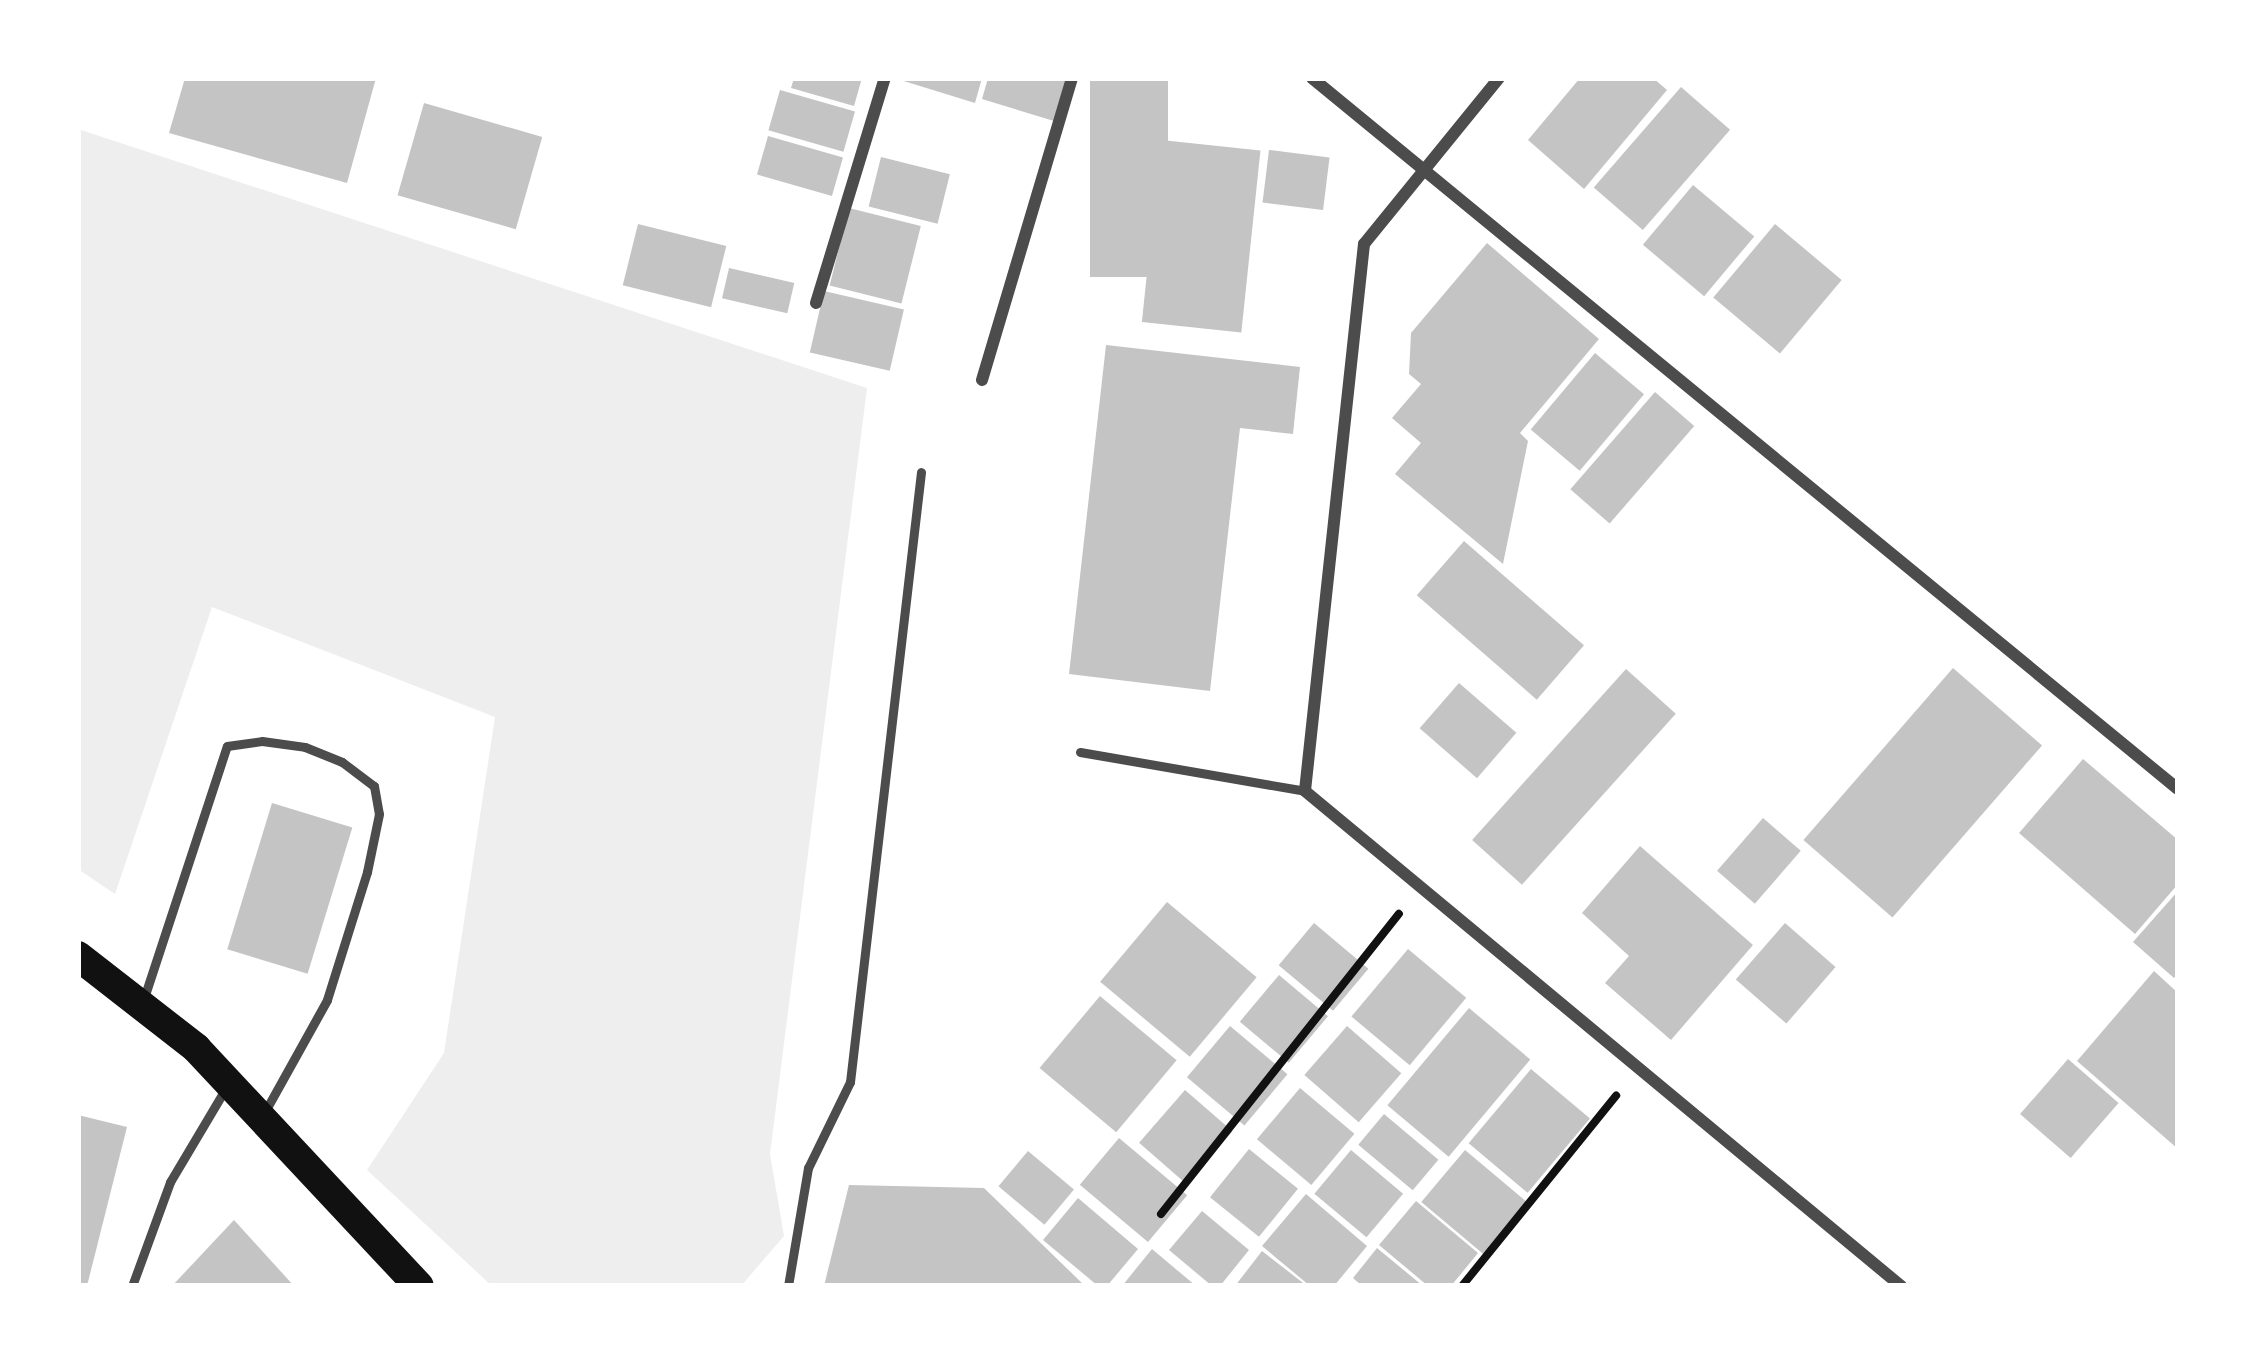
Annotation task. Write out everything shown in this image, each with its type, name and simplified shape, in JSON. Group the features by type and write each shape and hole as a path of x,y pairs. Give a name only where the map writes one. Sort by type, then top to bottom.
{"main road":[{"path":"78,956 196,1048 260,1120 366,1224 418,1286"}],"street":[{"path":"816,303 885,78"},
{"path":"982,380 1072,78"},
{"path":"1312,78 2178,789"},
{"path":"1499,78 1364,244 1305,791 1901,1286"}],"lane":[{"path":"788,1286 808,1168 850,1082 921,472"},
{"path":"142,1004 227,746 262,741 305,747 342,762 374,785 379,814 367,872 327,1000 260,1120"},
{"path":"1080,752 1305,791"},
{"path":"132,1286 170,1182 227,1085"}],"path":[{"path":"1161,1214 1419,889"},
{"path":"1462,1286 1638,1069"}],"shaded area":[{"path":"78,129 867,388 770,1154 784,1236 741,1286 492,1286 367,1170 444,1053 495,717 212,607 115,894 78,869"}],"building":[{"path":"185,78 376,78 347,183 169,133"},
{"path":"794,78 862,78 854,106 791,88"},
{"path":"894,78 982,78 975,103"},
{"path":"988,78 1066,78 1054,121 982,99"},
{"path":"1090,78 1168,78 1168,277 1090,277"},
{"path":"1580,78 1653,78 1667,90 1584,189 1528,140"},
{"path":"1681,87 1730,130 1643,230 1594,187"},
{"path":"780,90 855,111 843,152 768,130"},
{"path":"424,103 542,137 516,229 398,195"},
{"path":"768,136 843,157 832,196 757,174"},
{"path":"1161,140 1260,150 1241,332 1142,322"},
{"path":"1269,150 1330,157 1323,210 1263,203"},
{"path":"881,157 950,174 938,224 869,206"},
{"path":"1693,185 1754,236 1704,296 1643,245"},
{"path":"849,208 921,226 901,304 830,286"},
{"path":"638,224 726,246 711,307 623,285"},
{"path":"1775,224 1842,280 1780,353 1713,298"},
{"path":"1487,243 1599,339 1520,433 1528,441 1503,564 1395,474 1421,443 1392,418 1421,384 1409,374 1411,333"},
{"path":"729,268 794,283 787,313 722,298"},
{"path":"824,291 904,309 890,371 810,352"},
{"path":"1106,345 1300,367 1293,434 1240,428 1210,691 1069,674"},
{"path":"1595,353 1644,394 1580,471 1531,430"},
{"path":"1655,392 1694,426 1610,523 1570,489"},
{"path":"1464,541 1584,645 1537,700 1417,595"},
{"path":"1953,668 2042,745 1892,917 1803,840"},
{"path":"1626,669 1676,714 1522,885 1472,840"},
{"path":"1459,683 1516,733 1477,778 1420,728"},
{"path":"2083,759 2178,840 2178,884 2135,934 2019,833"},
{"path":"272,803 352,828 308,974 227,949"},
{"path":"1763,818 1801,851 1755,904 1717,871"},
{"path":"1640,846 1753,945 1671,1040 1605,983 1629,956 1582,913"},
{"path":"2178,891 2178,974 2174,978 2133,942"},
{"path":"1167,902 1257,977 1190,1057 1100,982"},
{"path":"1314,923 1368,969 1333,1011 1279,965"},
{"path":"1785,923 1836,967 1786,1024 1736,980"},
{"path":"1408,949 1466,998 1410,1065 1351,1016"},
{"path":"2154,971 2178,993 2178,1149 2077,1061"},
{"path":"1279,975 1328,1016 1289,1063 1240,1022"},
{"path":"1100,996 1177,1060 1116,1132 1040,1068"},
{"path":"1469,1008 1530,1059 1449,1157 1387,1105"},
{"path":"1230,1026 1287,1074 1244,1126 1187,1077"},
{"path":"1347,1026 1401,1073 1359,1122 1304,1075"},
{"path":"2068,1059 2119,1103 2071,1158 2020,1114"},
{"path":"1531,1069 1590,1118 1528,1193 1469,1143"},
{"path":"1300,1088 1354,1134 1311,1185 1257,1139"},
{"path":"1185,1090 1233,1131 1187,1184 1139,1143"},
{"path":"1384,1114 1438,1160 1413,1190 1358,1145"},
{"path":"78,1115 127,1127 87,1286 78,1286"},
{"path":"1119,1138 1187,1195 1148,1242 1080,1185"},
{"path":"1249,1149 1298,1189 1259,1237 1210,1197"},
{"path":"1351,1150 1403,1194 1366,1237 1314,1194"},
{"path":"1465,1150 1529,1204 1486,1256 1421,1202"},
{"path":"1028,1151 1074,1190 1044,1225 998,1186"},
{"path":"849,1185 984,1188 1085,1286 824,1286"},
{"path":"1306,1194 1367,1246 1334,1286 1310,1286 1262,1246"},
{"path":"1078,1198 1138,1249 1107,1286 1098,1286 1043,1240"},
{"path":"1416,1201 1478,1253 1451,1286 1428,1286 1379,1245"},
{"path":"1202,1211 1249,1250 1220,1286 1212,1286 1169,1250"},
{"path":"234,1220 294,1286 172,1286"},
{"path":"1377,1248 1423,1286 1362,1286 1353,1278"},
{"path":"1152,1249 1196,1286 1122,1286"},
{"path":"1262,1251 1307,1286 1235,1286"}]}
